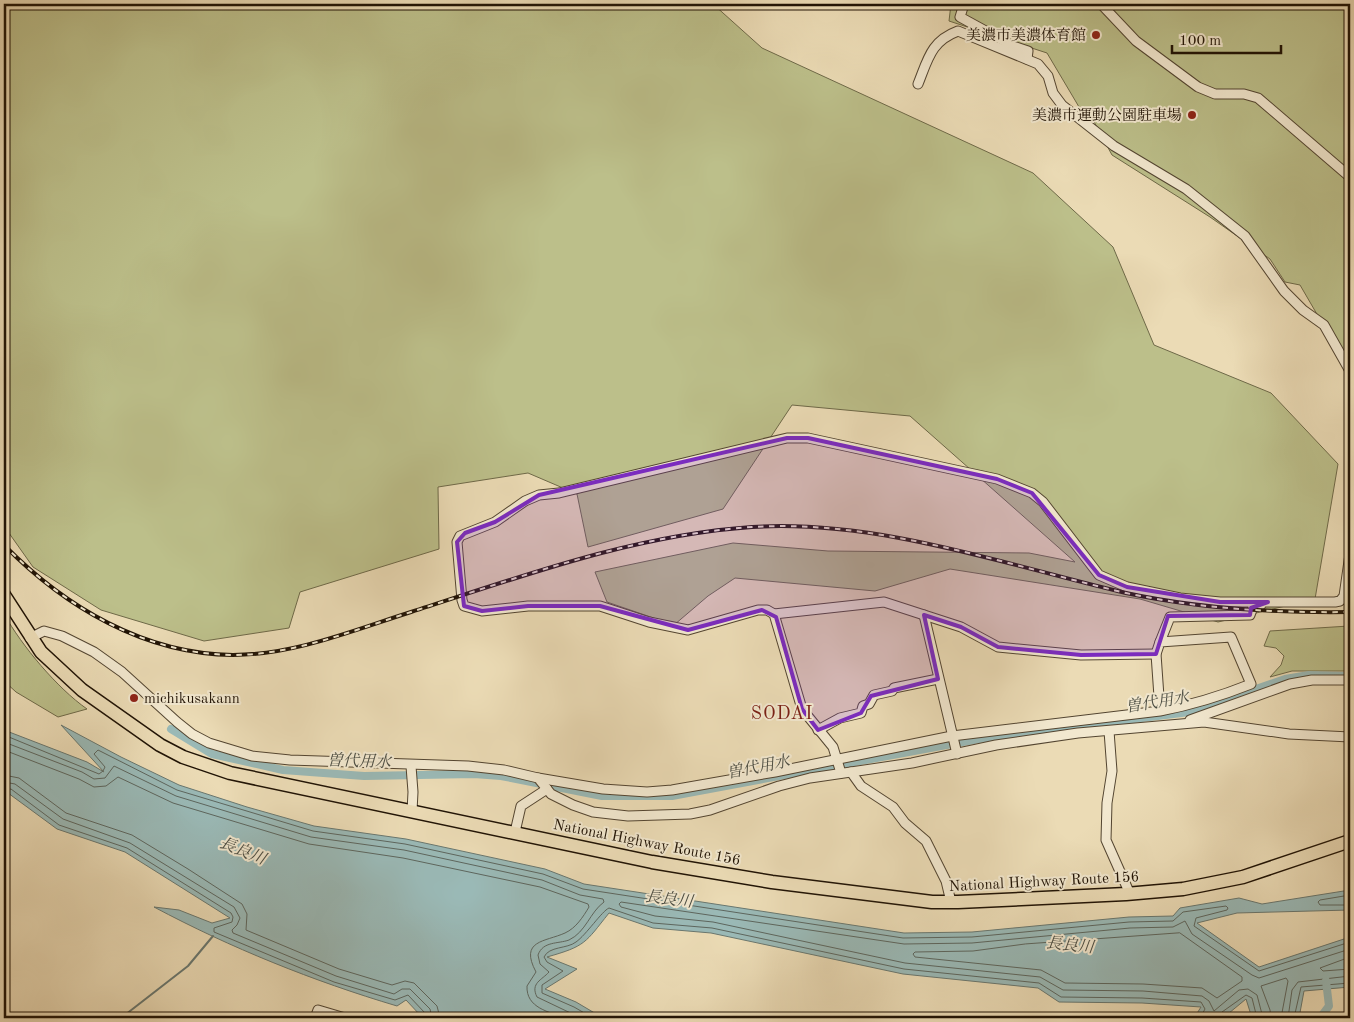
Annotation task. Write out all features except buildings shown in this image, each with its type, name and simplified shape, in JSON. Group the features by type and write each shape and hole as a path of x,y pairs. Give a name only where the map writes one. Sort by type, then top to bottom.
{"highway":[{"name":"National Highway Route 156","path":"4,595 30,638 56,669 82,690 160,744 183,757 230,773 652,862 772,882 854,893 951,902 1130,894 1183,889 1243,877 1350,841"}],"street":[{"path":"964,4 960,17 1013,46 1028,51 1027,59"},
{"path":"1101,4 1136,40 1198,87 1215,94 1244,94 1258,98 1350,177"},
{"path":"918,84 932,50 939,40 958,30 1044,68 1053,93 1062,105 1120,150 1186,189 1245,236 1284,291 1303,310 1324,325 1350,371"},
{"path":"1156,654 1081,654 998,647 960,627 892,603 874,602 774,614 766,610 758,610 688,630 648,622 600,606 528,606 482,611 464,606 461,596 456,542 465,533 495,522 525,501 539,496 559,493 787,438 808,438 997,479 1032,493 1043,502 1099,576 1127,587 1180,598 1220,602 1340,601 1344,596 1350,554"},
{"path":"1160,711 1156,654 1170,617 1250,615 1253,607 1268,602"},
{"path":"774,614 800,703 806,716 833,747 839,766"},
{"path":"924,615 954,744"},
{"path":"30,638 44,631 94,652 122,672 177,722 209,743 252,756 412,771 468,766 504,770 542,784 603,789 647,792 777,779 954,744 1051,730 1138,721 1204,722 1289,734 1350,737"},
{"path":"851,772 912,763 954,744 1051,730 1110,731 1160,711 1200,703 1251,684 1231,638 1160,642"},
{"path":"818,730 840,718 861,713 863,706 869,704 874,695 892,691 894,688 938,679"},
{"path":"1186,723 1290,684 1312,680 1350,680"},
{"path":"1110,731 1112,772 1107,803 1106,840 1130,894"},
{"path":"542,784 559,799 593,812 648,817 710,810 777,779 839,766 851,772 861,786 893,807 905,823 926,842 946,881 951,902"},
{"path":"412,771 412,811"},
{"path":"515,832 521,806 542,784"},
{"path":"315,1018 318,1010 345,1018"}],"highlighted area":[{"path":"787,438 808,438 997,479 1032,493 1099,575 1127,587 1220,602 1268,602 1251,608 1250,615 1168,616 1156,654 1081,655 998,647 961,627 924,615 938,679 871,696 861,713 818,730 802,709 776,617 762,610 688,630 600,606 528,606 482,611 464,606 457,542 465,533 495,522 539,495"}],"green space":[{"path":"4,4 713,4 762,48 1033,173 1113,247 1154,345 1271,393 1338,464 1315,599 1218,622 1140,599 950,569 875,591 735,578 708,596 674,625 607,602 595,572 733,543 828,551 1029,553 1075,562 910,416 792,405 723,509 588,547 577,494 528,473 438,487 439,549 300,592 289,628 204,641 101,610 33,567 4,526"},
{"path":"951,4 1350,4 1350,371 1300,285 1285,282 1270,259 1210,217 1112,155 1092,118 1082,112 1047,53 949,21"},
{"path":"1350,580 1350,671 1292,671 1270,677 1281,665 1284,656 1276,648 1264,646 1270,631 1349,626 1348,603 1345,603"},
{"path":"4,614 41,666 64,690 87,709 58,717 16,692 4,681"}],"water":[{"name":"長良川","path":"61,725 179,785 314,826 406,839 545,869 584,884 904,933 972,932 1129,917 1173,916 1180,908 1239,898 1262,904 1350,890 1350,910 1237,913 1197,923 1259,967 1350,937 1350,987 1304,991 1299,1018 1252,1018 1246,999 1223,1018 1194,1018 1201,1007 1142,1003 1059,1002 1038,988 903,974 711,933 653,928 609,913 584,942 570,950 547,957 577,969 545,989 576,1002 603,1018 435,1018 421,1016 406,1000 397,1006 334,986 243,950 154,907 179,910 212,923 230,918 125,852 57,829 8,793 4,796 4,730 87,762 104,772"}],"waterway":[{"name":"曽代用水","path":"171,729 212,754 283,770 364,776 474,774 501,776 602,796 672,796 979,739 1189,712 1285,679 1309,675 1350,676"},
{"path":"121,1018 188,966 213,936"},
{"path":"1320,1018 1329,1006 1326,981"}],"railway":[{"path":"4,545 53,588 80,607 108,623 168,646 200,653 233,655 279,651 346,634 537,571 622,548 708,531 752,527 799,526 894,537 941,546 1126,593 1182,603 1266,611 1350,612"}],"place":[{"name":"美濃市美濃体育館","path":"1096,35"},
{"name":"美濃市運動公園駐車場","path":"1192,115"},
{"name":"michikusakann","path":"134,698"}],"district":[{"name":"SODAI","path":"782,713"}]}
